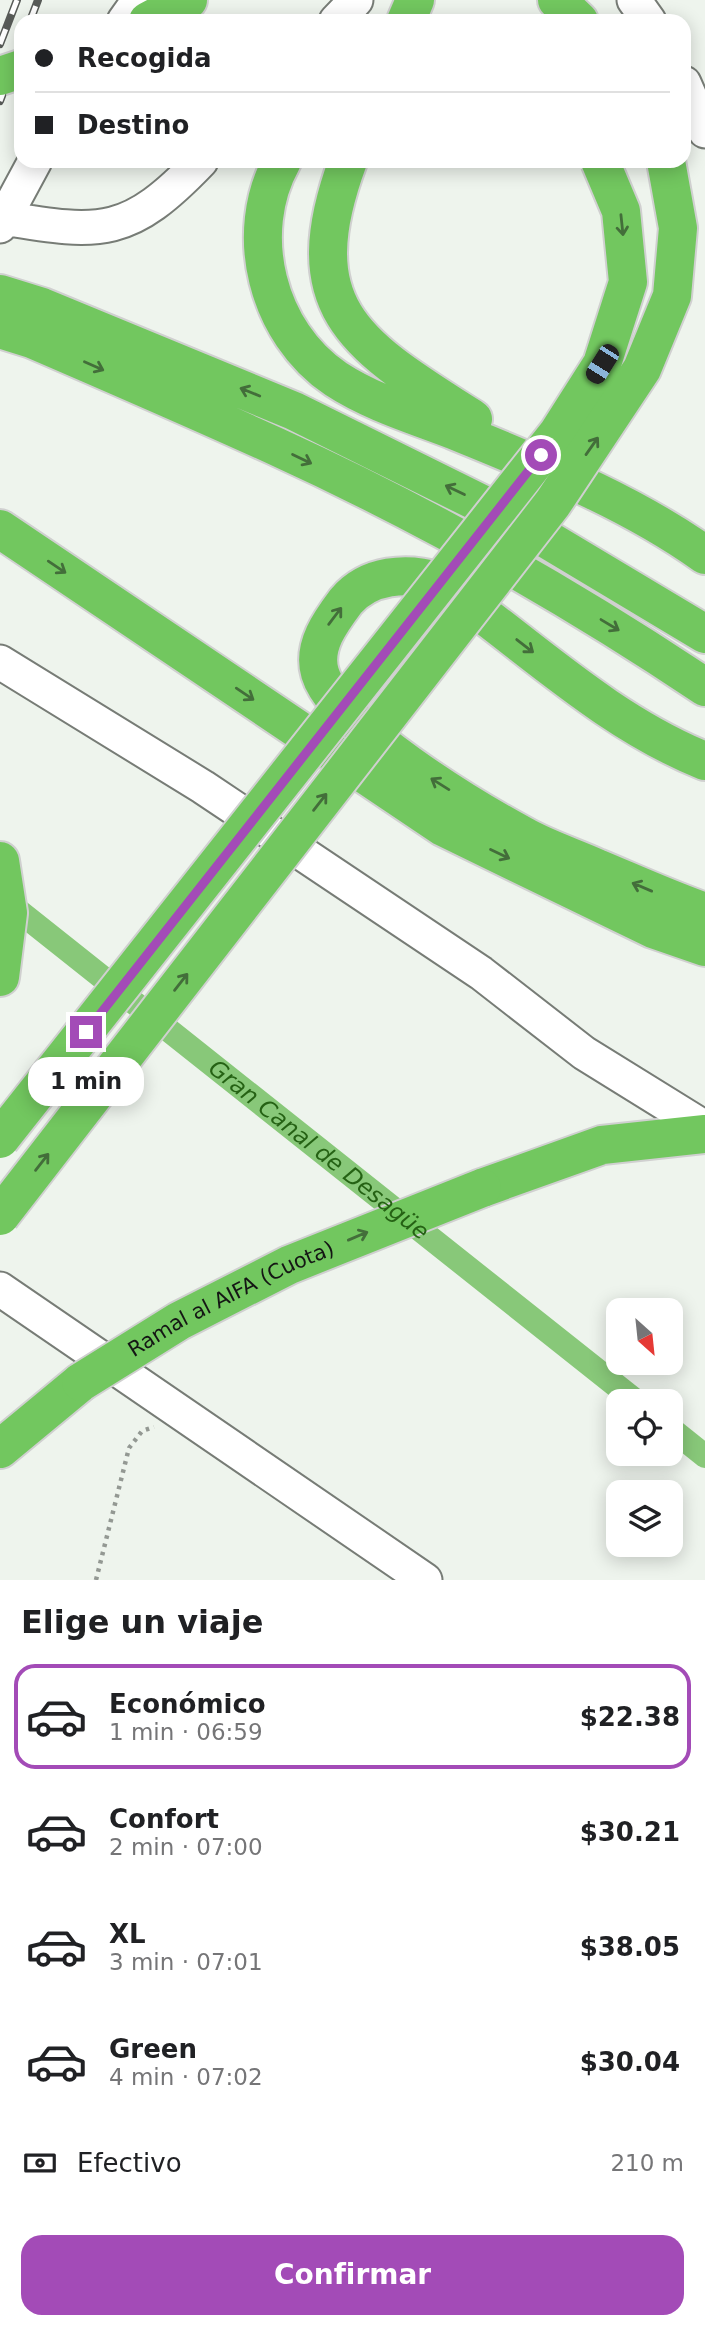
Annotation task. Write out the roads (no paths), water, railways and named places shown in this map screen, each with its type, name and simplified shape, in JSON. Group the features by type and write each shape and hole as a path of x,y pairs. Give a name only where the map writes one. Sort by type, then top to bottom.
{"highway":[{"path":"161,14 188,0"},
{"path":"557,0 572,14"},
{"path":"280,168 263,218 262,260 279,311 303,348 335,378 371,397 561,474 660,523 705,555"},
{"path":"345,168 333,202 327,238 328,270 336,304 354,333 385,362 561,474"},
{"path":"0,1139 558,433 602,364 628,282 621,211 603,168"},
{"path":"0,1216 553,503 608,424 642,369 672,296 678,228 667,168"},
{"path":"0,293 24,325 385,500 522,573 639,643 705,687"},
{"path":"24,325 294,411 518,522 705,634"},
{"path":"0,529 443,827 653,929 705,947"},
{"path":"705,761 683,752 601,704 438,580 414,574 379,579 352,594 329,622 319,648 319,673 340,706 383,747 525,836 705,912"},
{"path":"0,861 8,914 0,977"},
{"path":"482,1188 602,1145 705,1134"},
{"path":"482,1188 705,1149"},
{"name":"Ramal al AIFA (Cuota)","path":"0,1449 81,1382 179,1321 289,1265 482,1188"}],"street":[{"path":"343,14 356,0"},
{"path":"691,99 705,131"},
{"path":"31,168 2,222 72,228 112,226 145,213 193,168"},
{"path":"0,662 215,795 481,973 584,1053 705,1128"},
{"path":"0,1289 425,1580"}],"waterway":[{"name":"Gran Canal de Desagüe","path":"1,897 621,1389"},
{"name":"Gran Canal de Desagüe","path":"683,1438 705,1456"}],"railway":[{"path":"0,44 17,0"},
{"path":"33,14 38,0"},
{"path":"0,101 14,64"}]}
